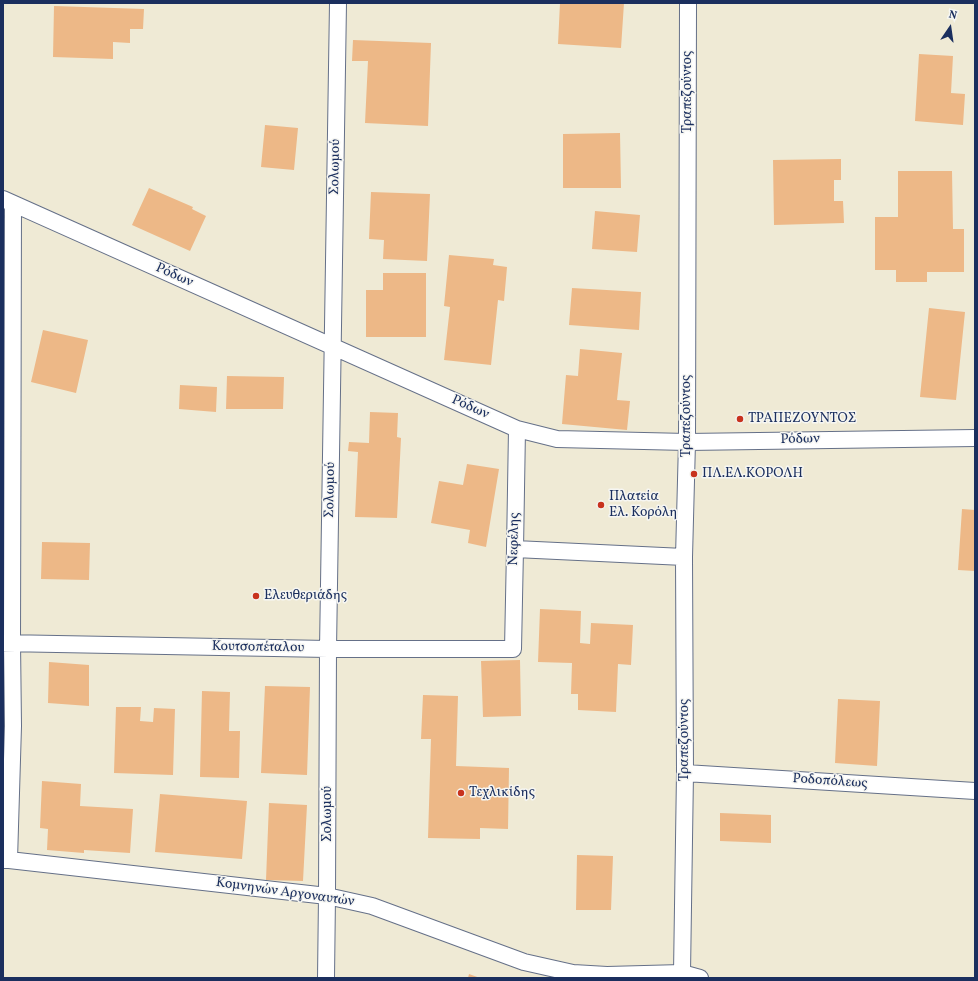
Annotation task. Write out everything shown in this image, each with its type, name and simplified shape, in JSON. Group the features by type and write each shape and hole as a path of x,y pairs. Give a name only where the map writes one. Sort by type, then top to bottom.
{"street":[{"name":"Σολωμού","path":"326,978 328,649 338,3"},
{"name":"Τραπεζούντος","path":"682,973 685,773 684,557 687,442 688,3"},
{"name":"Ρόδων","path":"8,201 516,429 557,439 687,442 975,438"},
{"path":"6,860 13,726 8,643 8,201"},
{"name":"Νεφέλης","path":"513,649 516,549 516,429"},
{"path":"516,549 684,557"},
{"name":"Κουτσοπέταλου","path":"8,643 328,649 513,649"},
{"name":"Ροδοπόλεως","path":"685,773 975,791"},
{"name":"Κομνηνών Αργοναυτών","path":"6,860 327,896 372,906 524,962 573,976 682,973 700,978"}],"building":[{"path":"560,3 624,3 621,48 558,44"},
{"path":"54,6 144,9 143,29 130,29 130,43 113,42 113,59 53,57"},
{"path":"353,40 431,43 428,126 365,123 368,61 352,61"},
{"path":"919,54 953,56 951,93 965,94 963,125 915,121"},
{"path":"265,125 298,128 294,170 261,167"},
{"path":"620,133 621,188 563,188 563,134"},
{"path":"841,159 841,180 834,180 834,201 843,201 844,223 774,225 773,160"},
{"path":"898,171 952,171 953,229 964,229 964,272 927,272 927,282 896,282 896,270 875,270 875,217 898,217"},
{"path":"149,188 193,207 192,209 206,216 190,251 132,225"},
{"path":"371,192 430,194 427,261 383,259 384,240 369,239"},
{"path":"595,211 640,215 637,252 592,249"},
{"path":"449,255 494,259 493,265 507,267 504,301 498,300 491,365 444,360 450,307 444,306"},
{"path":"383,273 426,273 426,337 366,337 366,290 383,290"},
{"path":"572,288 641,292 639,330 569,325"},
{"path":"929,308 965,312 956,400 920,397"},
{"path":"43,330 88,340 76,393 31,382"},
{"path":"580,349 622,353 617,400 630,401 627,430 562,424 566,375 578,376"},
{"path":"227,376 284,377 283,409 226,409"},
{"path":"180,385 217,387 216,412 179,409"},
{"path":"370,412 398,413 397,437 401,438 397,518 355,517 358,452 348,451 349,442 369,443"},
{"path":"467,464 499,469 486,547 468,543 470,530 431,523 439,481 463,485"},
{"path":"962,509 975,510 975,571 958,570"},
{"path":"42,542 90,543 89,580 41,579"},
{"path":"540,609 581,611 580,643 590,644 591,623 633,625 631,665 618,664 616,712 578,710 578,694 571,694 572,663 538,662"},
{"path":"520,660 521,716 483,717 481,661"},
{"path":"49,662 89,665 89,706 48,703"},
{"path":"265,686 310,687 307,775 261,773"},
{"path":"202,691 230,692 229,731 240,731 239,778 200,777"},
{"path":"423,695 458,696 456,766 509,768 508,829 480,828 480,839 428,838 431,739 421,739"},
{"path":"838,699 880,701 877,766 835,763"},
{"path":"116,707 141,707 140,721 153,722 154,708 175,709 173,775 114,773"},
{"path":"42,781 81,784 80,806 133,809 130,853 84,850 84,853 47,850 48,829 40,828"},
{"path":"160,794 247,801 242,859 155,852"},
{"path":"269,803 307,805 303,881 266,880"},
{"path":"720,813 771,815 771,843 720,841"},
{"path":"577,855 613,856 611,910 576,910"},
{"path":"469,974 480,978 468,978"}],"place":[{"name":"ΤΡΑΠΕΖΟΥΝΤΟΣ","path":"740,419"},
{"name":"ΠΛ.ΕΛ.ΚΟΡΟΛΗ","path":"694,474"},
{"name":"Πλατεία Ελ. Κορόλη","path":"601,505"},
{"name":"Ελευθεριάδης","path":"256,596"},
{"name":"Τεχλικίδης","path":"461,793"}]}
